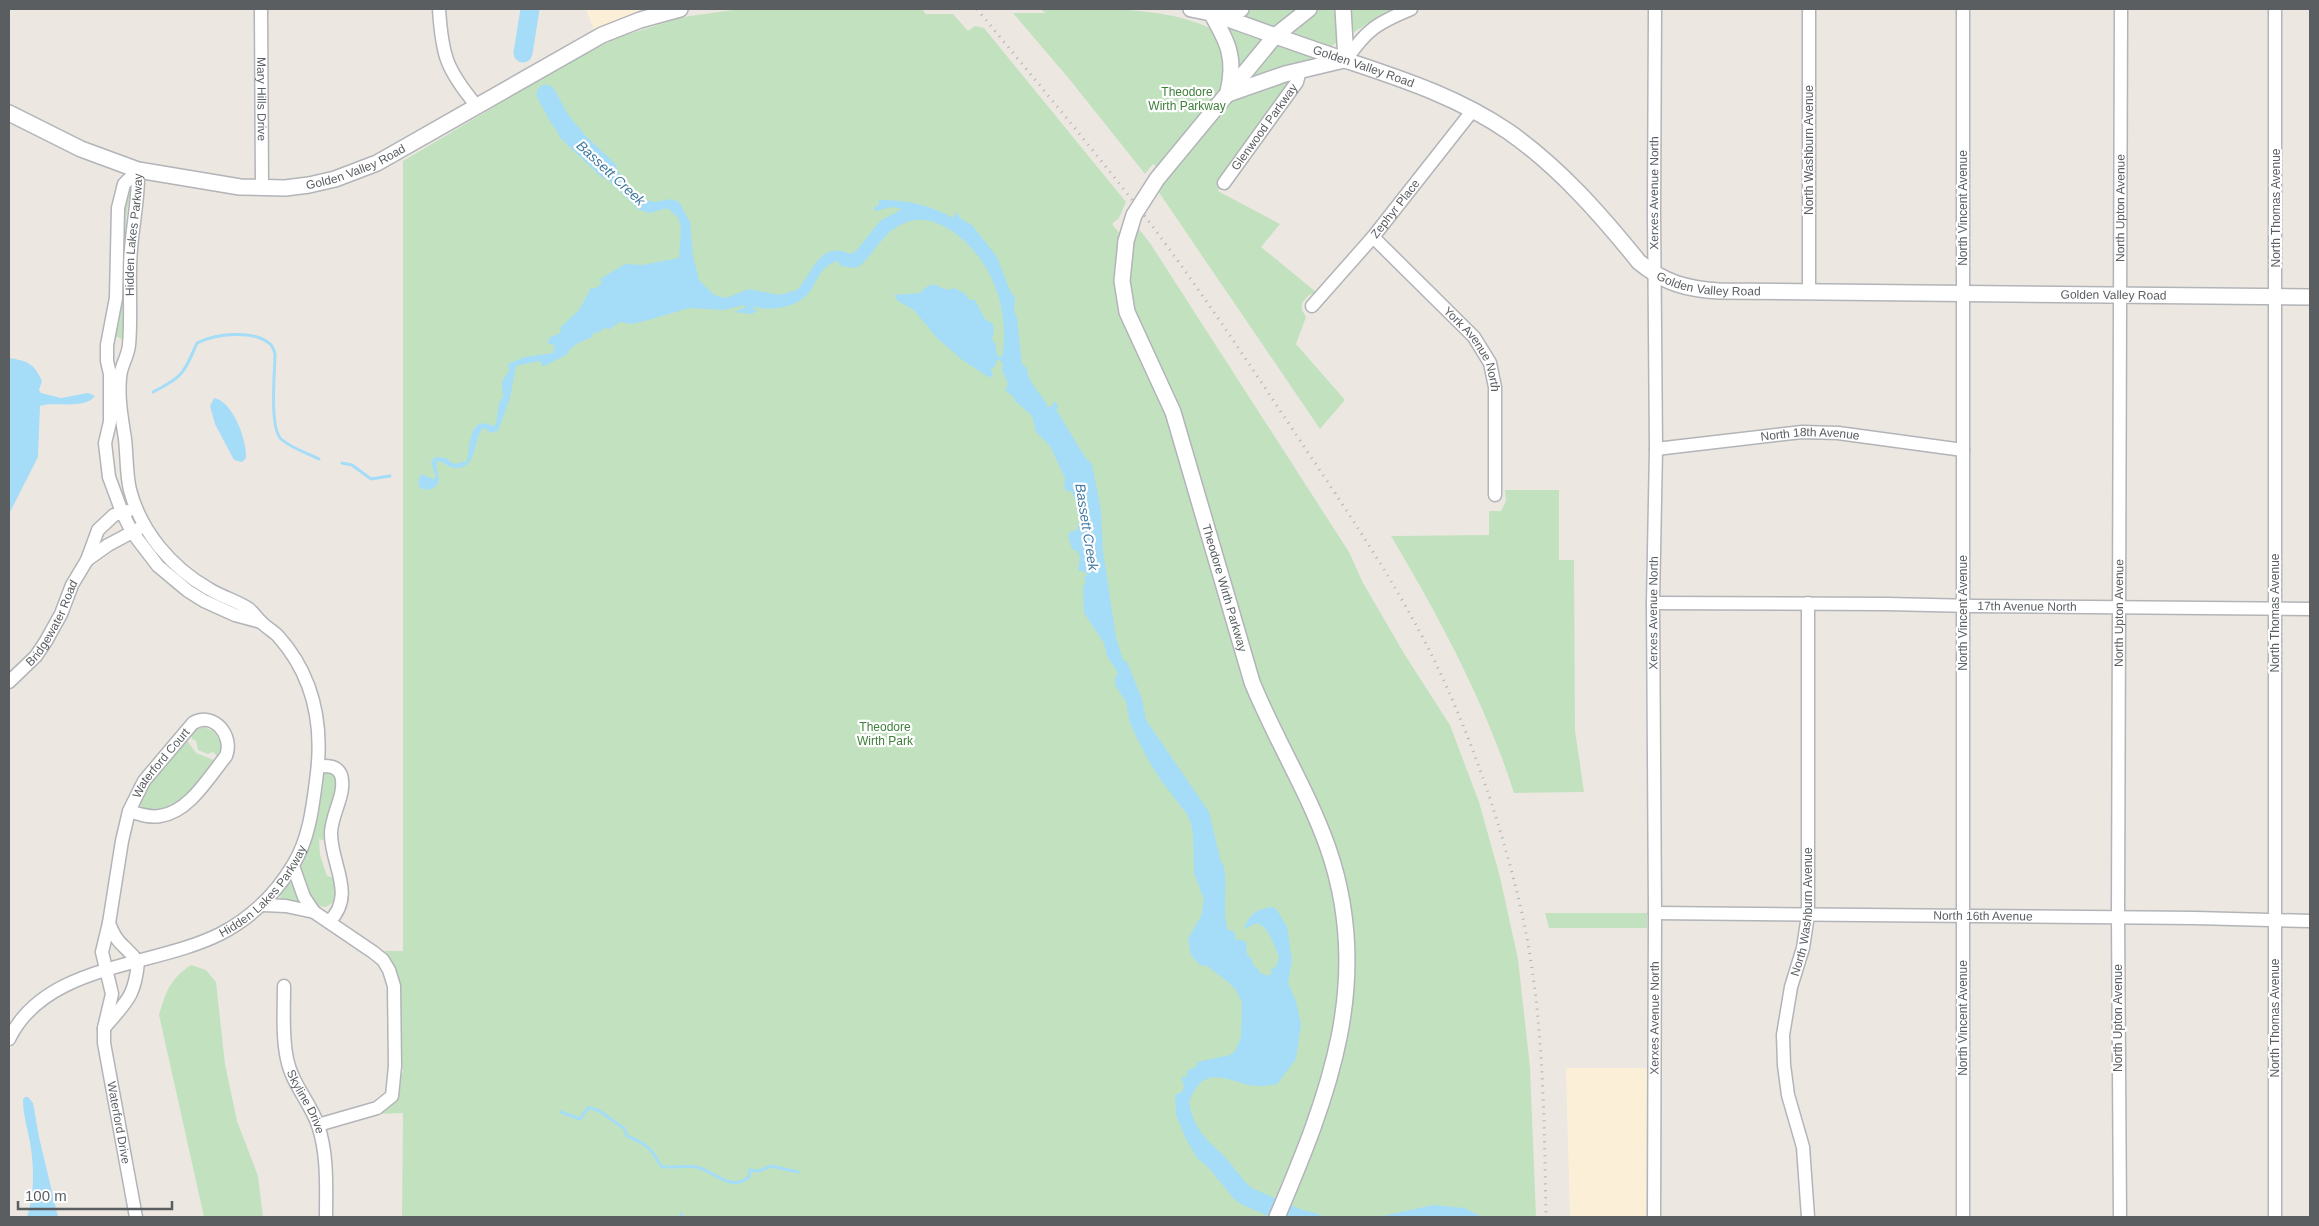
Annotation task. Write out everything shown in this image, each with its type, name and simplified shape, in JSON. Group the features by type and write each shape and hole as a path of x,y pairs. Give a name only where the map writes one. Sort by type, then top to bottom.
{"street":[{"name":"Mary Hills Drive","path":"261,9 262,188"},
{"path":"439,9 441,42 446,60 454,78 476,105"},
{"name":"Golden Valley Road","path":"9,114 81,149 138,170 208,183 262,188 309,185 360,171 404,149 476,105 602,35 640,20 680,9"},
{"name":"Golden Valley Road","path":"1191,9 1211,13 1430,90 1473,110 1509,132 1550,164 1639,262 1656,276 1698,290 2310,297"},
{"path":"1228,94 1232,77 1231,56 1224,36 1211,13 1241,9"},
{"name":"Theodore Wirth Parkway","path":"1277,1217 1312,1132 1341,1038 1347,983 1347,956 1340,891 1319,824 1268,720 1252,682 1173,412 1127,312 1122,281 1126,241 1134,215 1157,179 1275,36 1309,9"},
{"path":"1343,9 1346,60"},
{"path":"1228,94 1300,70 1346,60 1366,32 1389,18 1411,9"},
{"name":"Xerxes Avenue North","path":"1654,1217 1653,603 1656,449 1655,9"},
{"name":"North Washburn Avenue","path":"1809,9 1809,292"},
{"name":"North Vincent Avenue","path":"1963,9 1963,1217"},
{"name":"North Upton Avenue","path":"2120,1217 2118,917 2121,9"},
{"name":"North Thomas Avenue","path":"2275,9 2275,1217"},
{"name":"Glenwood Parkway","path":"1224,184 1297,82 1300,70"},
{"name":"Zephyr Place","path":"1312,306 1373,237 1473,110"},
{"name":"Hidden Lakes Parkway","path":"9,1040 26,1013 39,1000 60,987 106,970 200,943 220,934 263,905 292,866 307,831 318,766 320,736 317,710 311,688 300,665 288,648 251,610 193,580 163,551 144,526 136,510 126,472 124,436 120,419 120,374 129,343 130,252 135,203 139,189 138,170"},
{"name":"Hidden Lakes Parkway","path":"138,170 124,184 118,208 116,298 107,345 107,361 110,374 110,422 105,443 106,465 122,512 132,532 158,566 188,591 220,609 261,622"},
{"name":"York Avenue North","path":"1373,237 1464,325 1480,344 1490,363 1495,387 1495,495"},
{"name":"North 18th Avenue","path":"1656,449 1802,432 1838,433 1963,450"},
{"name":"Bridgewater Road","path":"9,682 36,656 46,641 61,614 72,585 87,560 98,530 114,515 136,510"},
{"name":"Bridgewater Road","path":"87,560 144,526"},
{"name":"17th Avenue North","path":"1653,603 1808,603 2310,610"},
{"name":"North Washburn Avenue","path":"1808,603 1808,915 1803,948 1791,988 1782,1034 1788,1095 1803,1147 1808,1217"},
{"name":"Waterford Court","path":"106,970 102,952 129,811 144,781 193,723 198,720 208,720 218,725 227,736 229,747 226,756 188,802 175,811 160,816 146,816 129,811"},
{"path":"318,766 336,768 339,771 342,782 330,833 343,893 337,914 329,922"},
{"path":"292,866 304,897 314,912"},
{"path":"263,905 286,906 314,912 374,952 383,960 393,980 394,1089 389,1100 377,1108 318,1125"},
{"name":"North 16th Avenue","path":"1655,913 2118,917 2310,921"},
{"path":"104,1028 131,997 135,988 138,962 133,955 119,944 109,923"},
{"name":"Waterford Drive","path":"106,970 112,994 104,1028 104,1043 136,1217"},
{"name":"Skyline Drive","path":"284,986 284,1032 287,1061 292,1077 318,1125 325,1160 326,1217"}],"shaded area":[{"path":"586,9 646,9 594,30"},
{"path":"1566,1068 1647,1068 1646,1217 1570,1217"}],"green space":[{"name":"Theodore Wirth Park","path":"740,9 922,9 926,14 953,14 968,31 975,26 984,28 1126,202 1119,218 1112,224 1132,249 1138,228 1150,243 1349,552 1363,583 1405,655 1450,725 1479,802 1500,877 1518,959 1530,1067 1536,1217 402,1217 403,1113 381,1114 397,1097 403,1072 389,959 382,951 403,951 403,161 563,66 616,38 683,17"},
{"name":"Theodore Wirth Parkway","path":"1041,9 1106,9 1150,12 1193,21 1212,29 1235,9 1396,9 1367,24 1301,65 1218,191 1280,224 1261,247 1316,292 1308,296 1302,303 1302,310 1306,317 1296,344 1345,400 1320,429 1158,191 1162,186 1154,175 1159,169 1153,164 1145,174 1070,80 1013,13 1045,13"},
{"path":"128,188 131,190 126,217 125,342 118,337 113,338 120,215"},
{"path":"1505,490 1559,490 1559,560 1574,560 1575,730 1584,792 1514,793 1489,726 1460,661 1391,536 1489,535 1489,511 1501,511 1506,501"},
{"path":"204,727 213,731 223,744 217,756 213,752 208,754 198,750 196,741 192,739 193,730"},
{"path":"186,739 196,753 214,760 193,788 176,804 166,809 155,811 143,809 140,803 146,788"},
{"path":"332,772 337,783 329,814 325,841 319,839 320,855 327,876 335,878 338,887 335,901 326,907 317,906 307,894 300,868 323,776 325,773"},
{"path":"293,883 305,904 281,900 280,894 288,884"},
{"path":"1545,913 1647,913 1647,928 1549,928"},
{"path":"191,965 206,970 216,982 225,1064 237,1121 258,1176 263,1217 204,1217 159,1015 173,981"}],"water":[{"path":"549,91 558,102 564,115 579,127 591,145 583,153 571,147 560,138 542,96"},
{"path":"592,151 602,160 615,167 635,194 641,199 655,202 671,199 679,202 690,222 693,256 699,280 714,295 726,298 749,289 779,295 797,290 818,260 824,255 831,251 850,254 856,251 880,221 902,209 892,207 875,211 874,207 879,205 879,200 917,204 945,213 953,218 957,212 960,218 972,225 997,257 1011,293 1015,296 1014,311 1017,318 1022,364 1027,368 1029,378 1048,407 1051,407 1055,401 1058,406 1057,411 1085,457 1092,464 1101,510 1103,551 1116,637 1123,660 1127,662 1142,699 1146,720 1209,812 1225,872 1225,914 1228,931 1232,930 1236,941 1239,939 1246,942 1247,955 1251,958 1254,967 1257,967 1260,973 1268,976 1271,974 1272,968 1276,967 1279,957 1268,933 1257,923 1244,929 1254,913 1273,907 1277,910 1287,927 1292,960 1288,983 1296,1001 1301,1024 1296,1059 1277,1084 1252,1086 1213,1077 1200,1083 1189,1102 1198,1128 1210,1143 1227,1159 1250,1186 1264,1196 1272,1198 1265,1214 1234,1199 1208,1167 1197,1158 1186,1139 1176,1115 1175,1095 1182,1092 1184,1086 1181,1077 1187,1077 1187,1071 1197,1066 1197,1062 1230,1055 1235,1051 1241,1037 1242,1002 1236,990 1228,982 1207,966 1200,965 1191,955 1188,939 1201,916 1204,900 1194,873 1191,824 1187,814 1162,782 1147,758 1130,723 1126,702 1115,685 1118,673 1107,656 1104,643 1084,613 1083,586 1086,583 1084,577 1088,575 1083,571 1078,571 1080,557 1077,551 1072,549 1068,535 1070,532 1077,530 1078,525 1079,515 1075,500 1071,491 1068,492 1064,488 1065,478 1050,446 1036,432 1032,416 1005,390 1008,384 1002,370 1003,364 1000,360 997,360 995,367 991,368 993,374 990,378 961,359 936,337 914,310 898,301 894,295 920,293 930,285 936,285 948,290 954,288 964,293 970,300 975,300 985,319 993,324 994,332 992,339 996,346 997,356 1002,357 1003,320 994,284 986,267 962,239 938,223 923,220 907,222 892,230 867,259 856,268 841,266 837,261 828,266 809,293 792,304 772,309 751,306 757,311 752,314 734,312 746,307 744,305 724,310 689,308 631,324 620,322 608,330 606,327 598,333 594,332 592,337 578,343 566,355 544,366 539,361 516,366 510,398 498,431 490,433 485,428 482,429 471,460 467,465 453,468 437,461 439,482 433,488 427,490 420,488 418,482 421,474 433,479 436,478 431,462 435,457 446,458 454,464 467,461 470,440 475,428 479,424 485,423 493,426 496,424 499,403 504,395 502,392 502,381 509,371 508,364 525,357 553,353 555,345 548,344 549,338 560,333 561,327 579,310 591,288 596,288 602,283 600,279 625,264 642,265 679,258 681,228 678,217 667,208 650,213 639,210 609,181 599,166 587,155"},
{"path":"9,358 21,360 36,370 42,381 39,390 41,393 61,398 88,393 95,396 84,403 40,406 38,457 9,514"},
{"path":"214,398 227,406 238,423 246,451 246,458 242,462 234,460 215,424 210,406"},
{"path":"28,1097 33,1103 58,1217 27,1217 33,1189 33,1170 24,1110 23,1099"},
{"path":"1433,1205 1465,1208 1482,1217 1378,1217"},
{"path":"1294,1208 1316,1213 1323,1217 1290,1217"}],"waterway":[{"name":"Bassett Creek","path":"523,53 530,9"},
{"name":"Bassett Creek","path":"546,94 559,118 575,139 608,170"},
{"path":"153,392 177,378 185,368 197,343 214,337 234,334 263,339 271,345 275,354 274,411 277,433 289,445 319,459"},
{"path":"342,463 352,465 371,479 390,476"},
{"path":"561,1112 580,1119 588,1108 597,1110 624,1128 627,1136 646,1146 661,1166 664,1167 696,1167 735,1183 749,1177 750,1170 759,1171 771,1166 798,1172"},
{"name":"Bassett Creek","path":"1246,1196 1295,1217"}],"railway":[{"path":"977,9 1129,196 1206,301 1374,554 1411,616 1444,681 1478,765 1497,822 1514,880 1529,947 1541,1062 1546,1217"}]}
